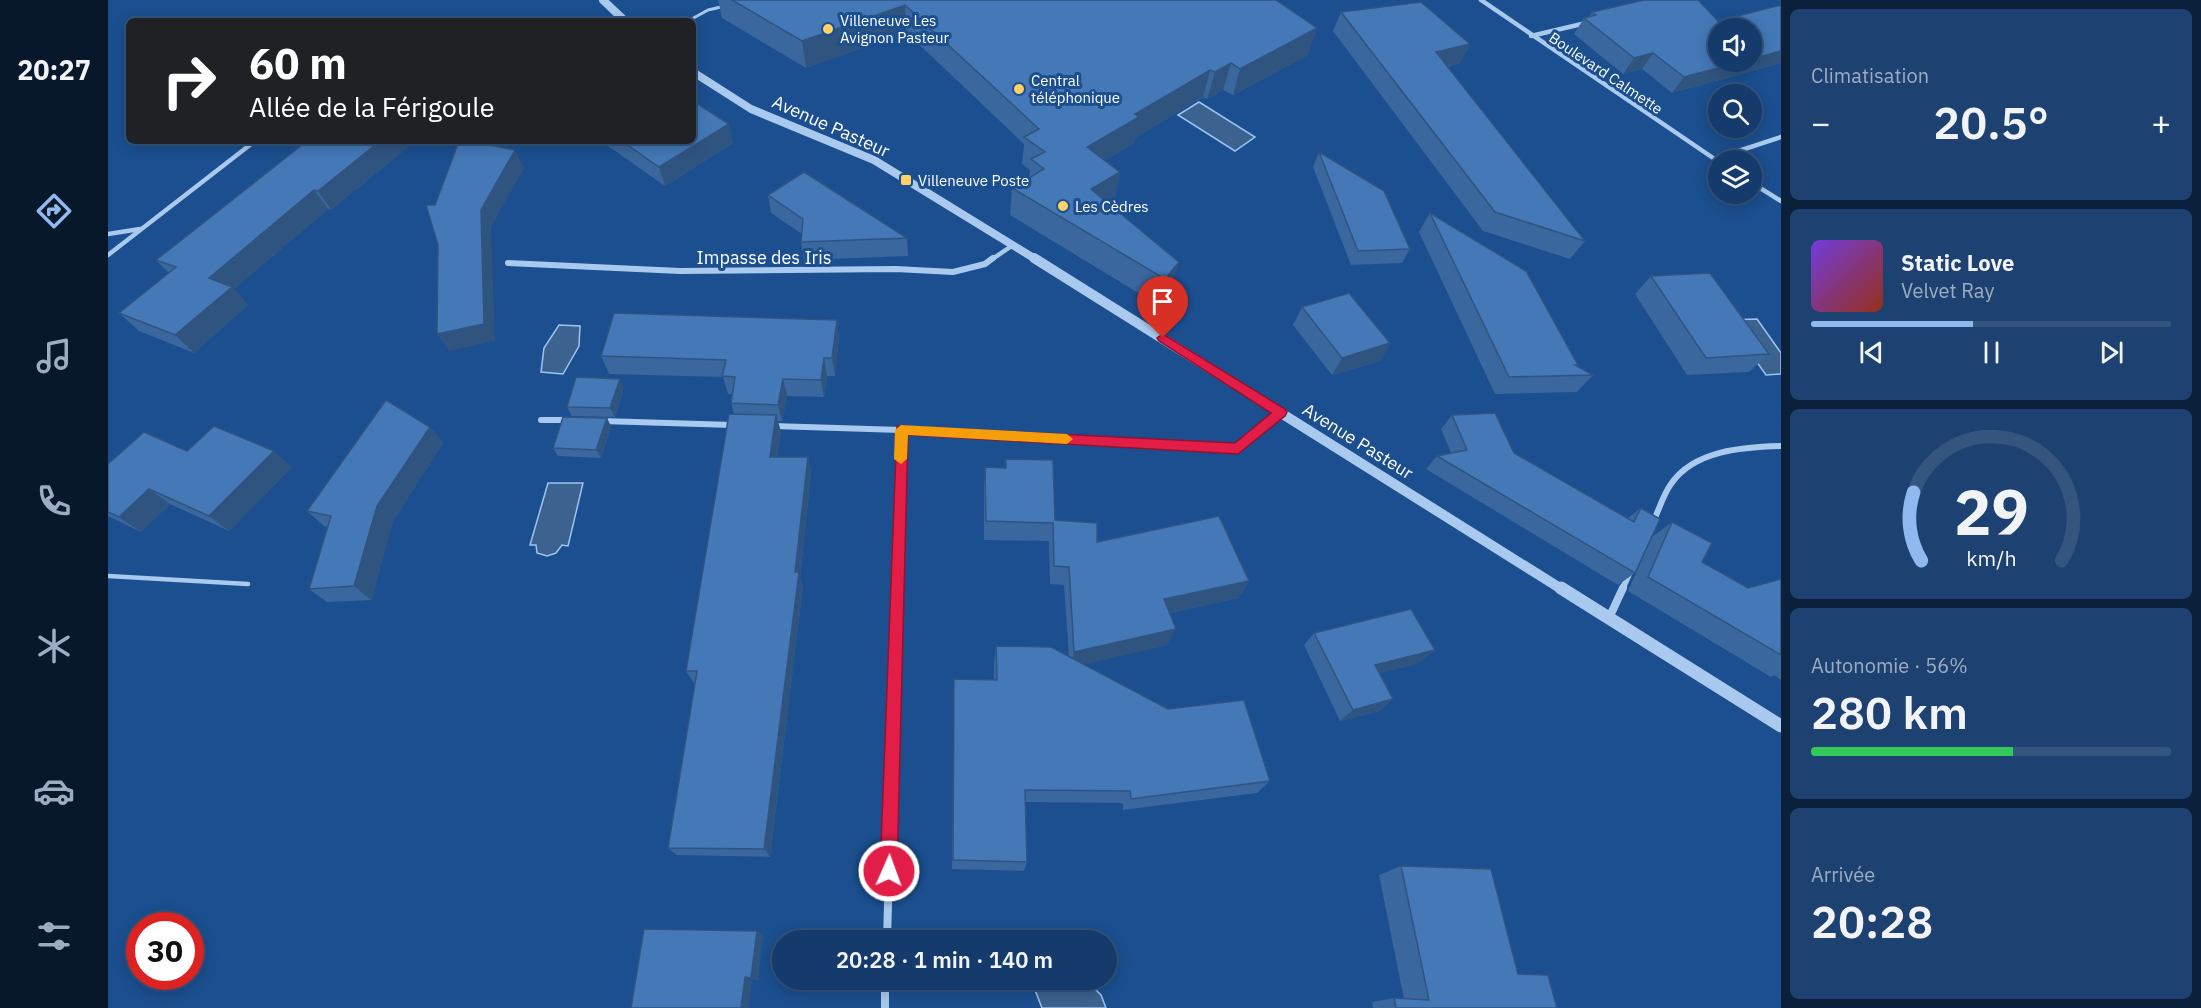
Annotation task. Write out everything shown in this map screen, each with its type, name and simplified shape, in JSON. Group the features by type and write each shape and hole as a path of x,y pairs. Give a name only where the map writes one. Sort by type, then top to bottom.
{"street":[{"path":"603,0 622,18"},
{"name":"Boulevard Calmette","path":"1481,0 1708,154"},
{"path":"1531,36 1588,22"},
{"name":"Avenue Pasteur","path":"696,74 751,109 874,160 1781,726"},
{"path":"1745,150 1781,137"},
{"path":"108,255 251,144"},
{"path":"1762,189 1781,201"},
{"path":"108,234 144,229"},
{"name":"Impasse des Iris","path":"508,263 680,271 896,269 953,272 985,264 1013,245"},
{"path":"762,426 901,430 1238,449 1281,412"},
{"path":"541,420 576,421"},
{"path":"599,421 739,425"},
{"path":"886,930 901,430"},
{"path":"1652,525 1671,484 1686,468 1719,453 1781,446"},
{"path":"1609,618 1633,566"},
{"path":"885,990 885,1008"}],"lane":[{"path":"693,18 708,10 728,5"},
{"path":"108,576 248,584"}],"water":[{"path":"1199,102 1255,137 1235,151 1178,115"},
{"path":"1757,319 1781,353 1781,374 1766,375 1727,320"},
{"path":"559,325 580,326 579,346 563,374 541,372 544,348"},
{"path":"548,483 583,483 568,546 562,545 556,553 547,556 537,553 536,545 530,545"},
{"path":"1035,990 1096,990 1101,995 1106,1008 1042,1008"}],"building":[{"path":"732,0 1276,0 1317,28 1240,69 1231,63 1215,72 1210,70 1135,114 1139,117 1087,147 1120,172 1091,189 1179,262 1165,279 1012,188 1044,169 1031,159 1045,152 1024,137 1039,129 905,5 802,41"},
{"path":"1644,0 1698,0 1715,18 1708,18 1708,71 1684,77 1653,53 1634,58 1584,18 1596,15 1592,12"},
{"path":"1421,2 1470,44 1436,52 1585,241 1495,212 1341,12"},
{"path":"1781,5 1781,51 1762,56 1762,18 1730,18"},
{"path":"696,103 729,124 659,167 626,144 696,144"},
{"path":"303,144 376,144 318,191 314,190 209,278 232,287 175,335 119,313 176,267 156,260"},
{"path":"458,144 484,144 515,150 481,210 484,324 437,334 438,245 426,205 435,205"},
{"path":"1319,152 1384,191 1410,249 1358,251"},
{"path":"804,172 907,238 801,242 803,219 768,195"},
{"path":"1430,213 1526,271 1578,365 1575,365 1593,375 1509,377"},
{"path":"1710,273 1769,354 1706,358 1651,276"},
{"path":"1349,293 1390,343 1342,358 1302,307"},
{"path":"614,313 837,320 832,358 824,358 821,380 783,379 778,405 731,403 735,377 722,376 726,360 601,356"},
{"path":"576,377 620,379 610,408 567,407"},
{"path":"386,400 430,427 377,506 354,586 309,589 331,516 307,511"},
{"path":"1495,413 1514,453 1634,522 1641,508 1660,519 1635,573 1437,456 1467,450 1452,415"},
{"path":"729,414 776,415 770,457 808,457 795,572 799,572 764,849 668,848 697,671 686,671"},
{"path":"563,417 607,418 596,450 553,448"},
{"path":"214,426 274,451 209,516 149,489 119,517 108,512 108,464 144,432 187,451"},
{"path":"1006,459 1053,460 1055,520 1097,523 1097,542 1219,516 1249,581 1164,599 1176,629 1074,652 1069,567 1054,566 1053,523 986,521 985,467 1006,468"},
{"path":"1672,522 1712,543 1702,562 1748,588 1781,579 1781,655 1648,577"},
{"path":"1411,609 1435,650 1375,665 1393,699 1353,710 1314,633"},
{"path":"996,646 1051,647 1168,709 1244,700 1270,781 1131,799 1130,791 1025,790 1027,862 953,860 954,679 997,680"},
{"path":"1401,866 1491,869 1518,974 1548,975 1557,1008 1396,1008 1394,998 1429,1000"},
{"path":"644,929 757,931 751,978 745,977 741,1008 631,1008"}],"slow traffic":[{"path":"901,459 901,430 1067,439"}],"place":[{"name":"Villeneuve Les Avignon Pasteur","path":"828,29"},
{"name":"Central téléphonique","path":"1019,89"},
{"name":"Villeneuve Poste","path":"906,180"},
{"name":"Les Cèdres","path":"1063,206"}],"route":[{"path":"889,871 901,430 1238,449 1281,412 1163,338"}]}
